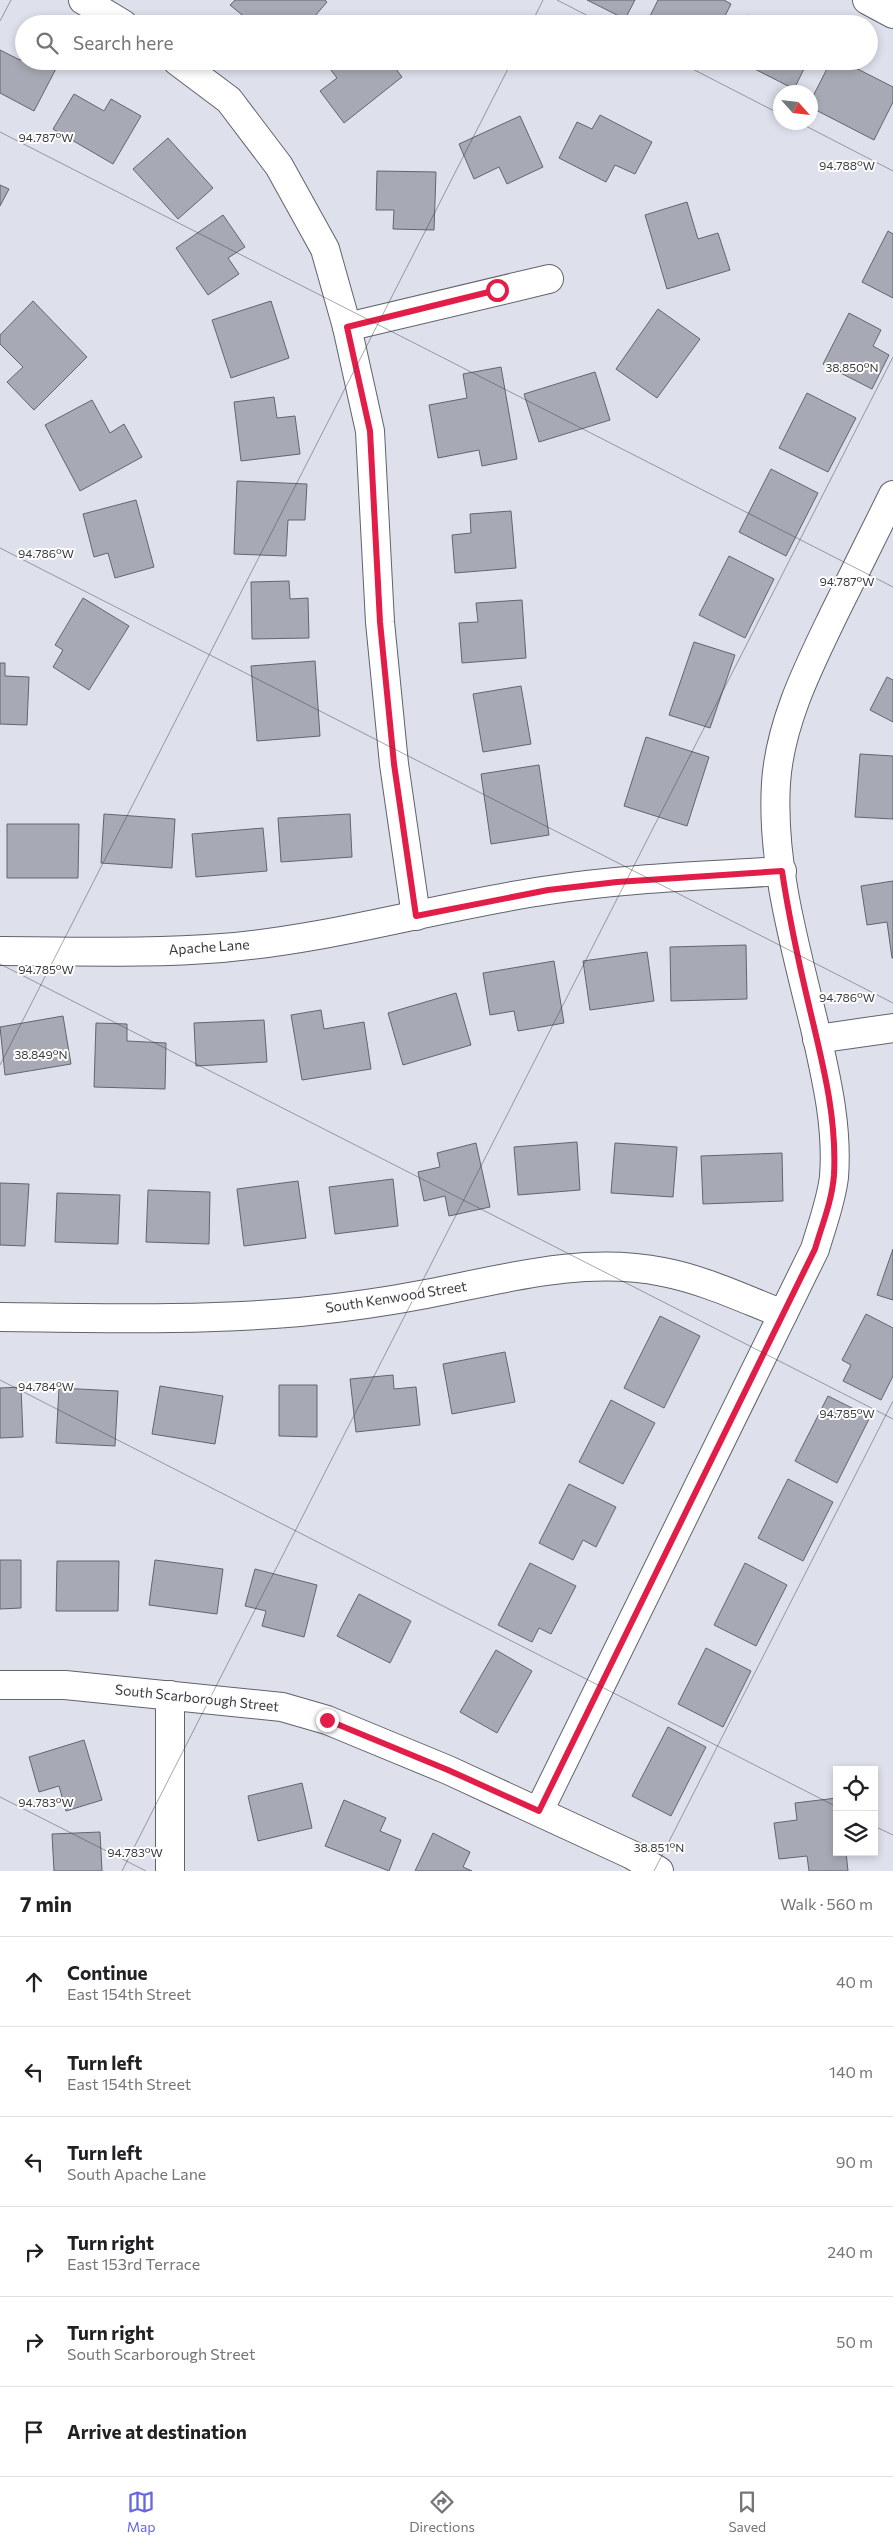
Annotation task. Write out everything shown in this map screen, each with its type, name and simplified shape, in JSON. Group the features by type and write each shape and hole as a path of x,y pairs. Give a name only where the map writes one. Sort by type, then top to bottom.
{"street":[{"path":"83,0 108,15"},
{"path":"867,0 893,14"},
{"path":"189,70 229,100 279,166 325,249 347,327 370,431 382,641 394,764 416,916"},
{"path":"347,327 549,279"},
{"path":"539,1811 784,1314 815,1249 830,1202 834,1176 834,1124 817,1039 790,924 775,821 776,781 793,703 809,665 893,495"},
{"name":"Apache Lane","path":"0,951 150,951 222,948 327,934 558,889 617,882 782,871"},
{"path":"817,1039 893,1028"},
{"name":"South Kenwood Street","path":"0,1318 219,1318 302,1312 424,1294 544,1270 609,1267 662,1272 702,1282 784,1314"},
{"name":"South Scarborough Street","path":"0,1685 65,1685 282,1707 327,1720 448,1770 632,1855 659,1871"},
{"path":"170,1695 170,1871"}],"building":[{"path":"235,0 325,0 327,2 316,15 242,15 230,5"},
{"path":"587,0 635,0 627,15 617,15"},
{"path":"658,0 724,0 731,4 726,15 650,15"},
{"path":"0,50 15,58 15,70 55,70 34,111 0,93"},
{"path":"331,70 397,70 402,77 344,123 320,91 337,78"},
{"path":"757,70 804,70 796,85 786,85"},
{"path":"826,70 860,70 893,87 893,102 874,140 818,111 818,86"},
{"path":"74,94 104,111 111,99 141,116 113,164 53,129"},
{"path":"600,115 652,142 635,174 615,165 606,182 559,158 577,122 592,129"},
{"path":"520,116 543,167 507,184 499,167 474,179 459,144"},
{"path":"168,138 213,188 178,219 133,169"},
{"path":"377,171 436,172 434,230 393,229 394,210 376,210"},
{"path":"0,185 9,189 0,206"},
{"path":"687,202 698,239 718,233 730,270 667,289 645,215"},
{"path":"223,215 245,247 228,258 239,274 208,295 176,248"},
{"path":"888,231 893,234 893,298 862,282"},
{"path":"33,301 87,357 34,410 7,382 23,367 0,344 0,335"},
{"path":"271,301 289,358 231,378 212,320"},
{"path":"658,309 700,339 657,398 616,369"},
{"path":"849,313 881,330 873,346 889,355 872,389 823,364"},
{"path":"501,367 517,459 482,466 479,450 438,458 429,405 467,398 463,374"},
{"path":"595,372 610,420 539,442 524,394"},
{"path":"807,393 856,418 828,472 779,448"},
{"path":"274,397 277,418 295,416 300,454 241,461 234,402"},
{"path":"92,400 110,433 124,424 142,457 80,491 45,425"},
{"path":"771,469 818,493 786,556 739,532"},
{"path":"237,481 307,484 305,520 288,520 286,556 234,554"},
{"path":"136,500 154,567 115,578 108,553 94,557 83,514"},
{"path":"511,511 516,568 455,573 452,535 471,533 470,514"},
{"path":"729,556 774,579 745,638 699,615"},
{"path":"289,581 290,599 308,598 309,638 252,639 251,582"},
{"path":"83,598 129,626 89,690 53,667 63,650 55,645"},
{"path":"522,600 526,658 462,663 459,623 478,622 476,603"},
{"path":"694,642 735,655 710,728 669,715"},
{"path":"315,661 320,736 257,741 251,666"},
{"path":"0,663 5,663 5,676 29,677 27,725 0,724"},
{"path":"887,677 893,680 893,722 870,710"},
{"path":"521,686 531,744 483,752 473,694"},
{"path":"646,737 709,757 687,826 624,806"},
{"path":"860,754 893,756 893,819 855,817"},
{"path":"539,765 549,835 491,844 481,774"},
{"path":"104,814 175,819 172,868 101,863"},
{"path":"350,814 352,857 281,862 278,818"},
{"path":"7,824 79,824 78,878 7,878"},
{"path":"263,828 267,871 196,877 192,834"},
{"path":"893,881 892,958 887,922 867,925 861,886"},
{"path":"746,945 747,999 671,1001 670,947"},
{"path":"647,952 654,1001 590,1010 583,961"},
{"path":"554,961 564,1023 518,1031 514,1011 490,1015 483,973"},
{"path":"456,993 471,1045 403,1065 388,1013"},
{"path":"321,1010 324,1029 364,1022 371,1069 302,1080 291,1015"},
{"path":"63,1016 71,1064 5,1075 0,1027"},
{"path":"264,1020 267,1062 196,1066 194,1023"},
{"path":"96,1023 127,1024 127,1041 166,1043 165,1089 94,1087"},
{"path":"577,1142 580,1190 518,1195 514,1147"},
{"path":"476,1143 490,1207 449,1216 445,1196 424,1201 418,1172 440,1167 437,1153"},
{"path":"615,1143 677,1147 673,1197 611,1193"},
{"path":"782,1153 783,1201 703,1204 701,1156"},
{"path":"393,1179 398,1226 335,1234 329,1187"},
{"path":"298,1181 306,1238 244,1246 237,1189"},
{"path":"0,1183 29,1184 25,1246 0,1245"},
{"path":"148,1190 210,1192 209,1244 146,1242"},
{"path":"57,1193 120,1195 118,1244 55,1242"},
{"path":"893,1249 893,1300 877,1295"},
{"path":"866,1314 893,1328 893,1376 881,1400 843,1381 851,1365 842,1360"},
{"path":"660,1316 700,1336 664,1408 624,1388"},
{"path":"505,1352 515,1402 452,1414 443,1364"},
{"path":"393,1375 394,1389 416,1387 420,1425 356,1432 350,1379"},
{"path":"279,1385 317,1385 317,1437 279,1436"},
{"path":"160,1386 223,1396 215,1444 152,1434"},
{"path":"21,1387 23,1437 0,1438 0,1388"},
{"path":"59,1388 118,1391 115,1446 56,1443"},
{"path":"828,1396 870,1417 837,1483 795,1461"},
{"path":"611,1400 655,1423 623,1484 579,1462"},
{"path":"788,1479 833,1502 803,1561 758,1538"},
{"path":"569,1484 616,1507 596,1547 583,1540 573,1560 539,1543"},
{"path":"0,1560 21,1560 21,1608 0,1609"},
{"path":"155,1560 223,1569 217,1614 149,1605"},
{"path":"57,1561 119,1561 118,1611 56,1611"},
{"path":"530,1563 576,1586 551,1634 539,1628 532,1642 498,1625"},
{"path":"745,1563 787,1585 756,1646 714,1625"},
{"path":"255,1569 317,1585 304,1637 262,1626 266,1611 245,1606"},
{"path":"359,1594 411,1621 390,1663 337,1636"},
{"path":"706,1648 751,1671 723,1727 678,1704"},
{"path":"496,1650 532,1671 497,1733 460,1712"},
{"path":"668,1727 706,1747 671,1816 632,1796"},
{"path":"84,1740 102,1800 66,1811 59,1786 39,1792 29,1757"},
{"path":"302,1783 312,1828 258,1841 248,1796"},
{"path":"833,1798 833,1856 846,1856 848,1871 809,1871 807,1856 779,1859 774,1823 797,1820 795,1803"},
{"path":"344,1800 386,1818 380,1831 401,1840 389,1871 325,1846"},
{"path":"100,1832 102,1871 54,1871 52,1834"},
{"path":"433,1833 470,1852 463,1867 472,1871 415,1871"}],"route":[{"path":"327,1720 448,1770 539,1811 815,1249 830,1202 834,1176 834,1124 828,1088 790,924 782,871 617,882 548,890 416,916 394,764 380,622 370,431 347,327 497,290"}]}
